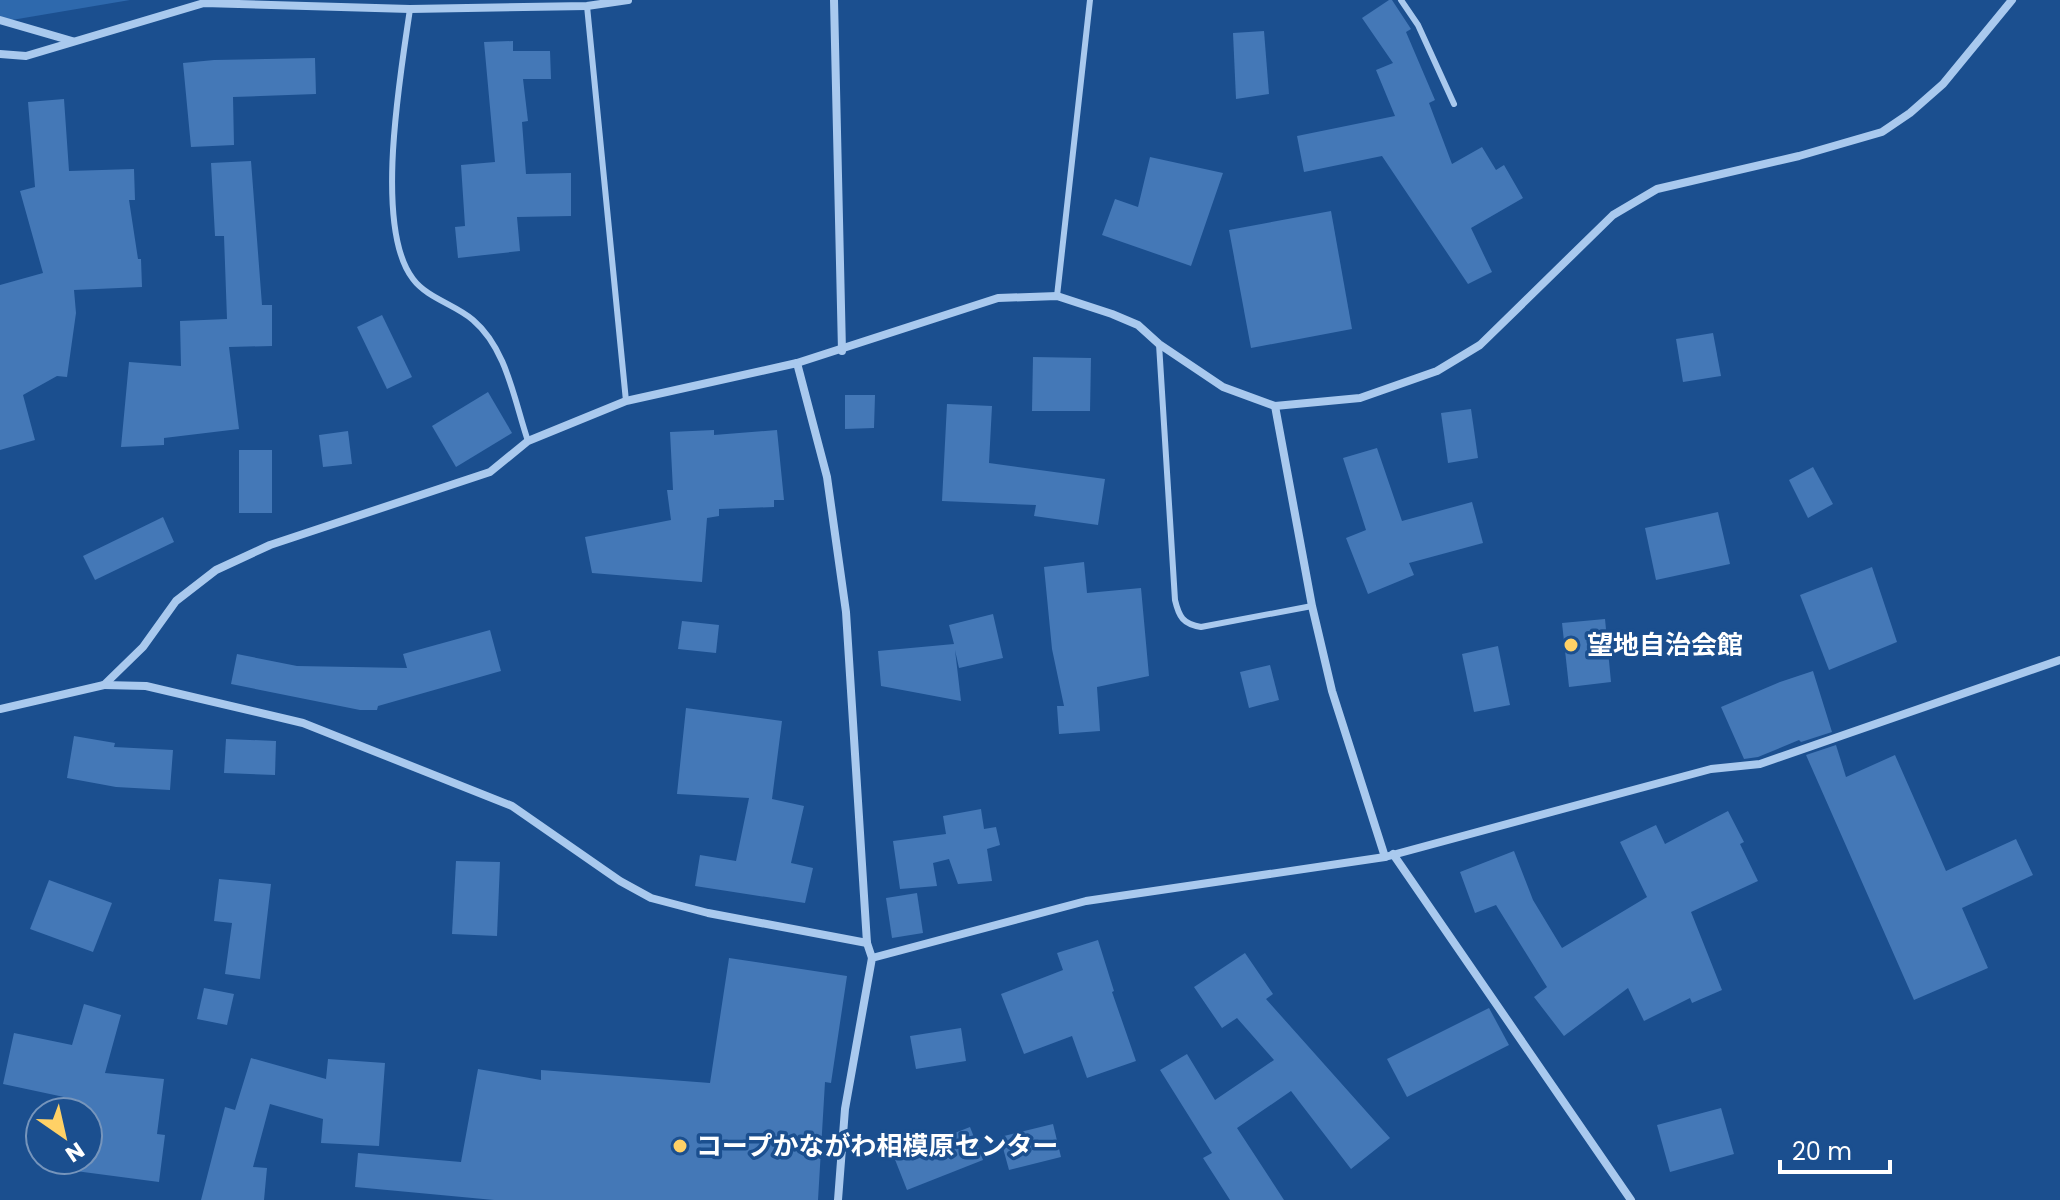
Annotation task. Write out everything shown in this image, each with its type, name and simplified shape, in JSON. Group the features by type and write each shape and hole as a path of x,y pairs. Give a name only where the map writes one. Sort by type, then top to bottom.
{"street":[{"path":"0,54 26,56 204,3 410,9 587,6 628,0"},
{"path":"834,0 842,351"},
{"path":"104,685 143,647 176,601 216,570 270,545 490,472 528,441 626,401 842,351 998,298 1057,296 1138,325 1159,344 1223,387 1275,406 1360,398 1437,371 1480,345 1613,215 1657,189 1799,156 1882,132 1943,84 2012,0"},
{"path":"0,20 74,41"},
{"path":"797,363 827,477 846,612 867,943 872,958 845,1109 838,1200"},
{"path":"1275,406 1312,606 1332,691 1389,855 1631,1200"},
{"path":"872,958 1086,901 1389,855 1711,769 1760,764 2060,660"},
{"path":"0,709 104,685 146,686 303,723 512,806 620,881 651,898 708,913 867,943"}],"lane":[{"path":"1057,296 1090,0"},
{"path":"1401,0 1418,25 1454,104"},
{"path":"587,6 626,401"},
{"path":"410,9 396,110 392,213 399,252 414,280 472,319 492,339 502,357 528,441"},
{"path":"1159,344 1175,600 1179,617 1189,625 1201,627 1312,606"}],"shaded area":[{"path":"0,0 130,0 0,22"}],"building":[{"path":"1389,0 1411,29 1406,32 1435,100 1429,103 1452,164 1482,147 1496,170 1504,165 1523,198 1471,228 1492,272 1468,284 1382,156 1304,172 1297,136 1395,116 1376,70 1393,63 1362,18"},
{"path":"1264,31 1269,94 1236,99 1233,33"},
{"path":"513,41 513,51 550,51 551,79 523,79 528,121 522,122 526,174 571,173 571,216 517,217 520,251 458,258 455,227 465,226 461,165 495,162 484,42"},
{"path":"315,58 316,94 233,97 234,145 191,147 183,63"},
{"path":"64,99 69,171 134,169 135,200 129,200 138,259 141,259 142,287 74,290 76,313 67,377 57,376 23,395 35,440 0,450 0,285 43,273 20,191 35,187 28,102"},
{"path":"1150,157 1223,173 1191,266 1102,235 1115,199 1138,207"},
{"path":"251,161 262,305 272,305 272,346 229,347 239,429 164,438 164,445 121,447 129,362 181,366 180,321 227,319 224,236 215,236 211,163"},
{"path":"1331,211 1352,329 1251,348 1229,230"},
{"path":"382,315 412,377 387,389 357,327"},
{"path":"1713,333 1721,376 1683,382 1676,339"},
{"path":"1033,357 1091,358 1090,411 1032,411"},
{"path":"488,392 512,433 456,467 432,426"},
{"path":"845,395 875,395 874,428 845,429"},
{"path":"947,404 992,406 989,463 1105,479 1098,525 1034,516 1036,505 942,501"},
{"path":"1471,409 1478,458 1448,463 1441,413"},
{"path":"714,430 714,435 777,430 784,500 774,500 774,507 719,509 719,516 707,518 702,582 592,573 585,537 671,520 667,490 673,490 670,432"},
{"path":"348,431 352,464 323,467 319,435"},
{"path":"1377,448 1402,521 1472,502 1483,543 1409,563 1414,575 1368,594 1346,538 1366,530 1343,458"},
{"path":"239,450 272,450 272,513 239,513"},
{"path":"1813,467 1833,504 1808,518 1789,480"},
{"path":"1718,512 1730,564 1656,580 1645,528"},
{"path":"163,517 174,542 95,580 83,556"},
{"path":"1084,562 1087,593 1141,588 1149,676 1097,687 1100,731 1059,734 1057,706 1064,706 1052,649 1044,567"},
{"path":"1872,567 1897,642 1829,670 1800,595"},
{"path":"993,614 1003,658 959,668 955,650 961,701 881,686 878,651 954,644 949,625"},
{"path":"1605,619 1611,682 1569,687 1562,623"},
{"path":"682,621 719,625 716,653 678,649"},
{"path":"490,630 501,671 378,706 377,710 360,710 231,684 237,654 297,666 407,668 403,654"},
{"path":"1498,646 1510,705 1474,712 1462,654"},
{"path":"1270,665 1279,700 1249,708 1240,672"},
{"path":"1813,671 1832,732 1744,759 1721,707"},
{"path":"686,708 782,721 772,799 804,806 791,863 813,868 805,903 695,886 700,855 736,861 749,798 677,794"},
{"path":"74,736 115,743 114,747 173,750 170,790 116,787 67,778"},
{"path":"226,739 276,741 275,775 224,773"},
{"path":"1836,745 1846,777 1895,755 1946,871 2016,839 2033,875 1962,908 1988,968 1914,1000 1806,755"},
{"path":"981,809 984,829 996,827 1000,845 987,849 992,881 958,884 949,859 933,863 937,886 900,889 893,841 946,834 943,816"},
{"path":"1728,811 1744,842 1740,844 1758,881 1691,912 1722,990 1692,1003 1690,998 1644,1021 1628,988 1564,1036 1534,997 1547,987 1496,905 1475,913 1460,872 1514,851 1533,900 1562,948 1647,897 1620,842 1656,825 1665,844"},
{"path":"456,861 500,862 497,936 452,934"},
{"path":"219,879 271,884 260,979 225,974 232,923 214,921"},
{"path":"49,880 112,903 93,952 30,929"},
{"path":"917,893 923,933 892,938 886,898"},
{"path":"1098,940 1136,1061 1087,1078 1072,1036 1024,1054 1001,994 1063,970 1057,953"},
{"path":"1245,953 1273,994 1266,999 1390,1138 1351,1169 1291,1091 1237,1128 1284,1200 1230,1200 1203,1158 1212,1153 1160,1070 1187,1054 1215,1100 1274,1060 1237,1018 1222,1028 1194,987"},
{"path":"729,958 847,976 831,1083 825,1082 818,1200 494,1200 355,1187 358,1153 461,1162 478,1069 541,1080 541,1070 710,1083"},
{"path":"204,988 234,994 227,1025 197,1019"},
{"path":"84,1004 121,1015 105,1073 164,1079 157,1134 165,1135 159,1182 104,1175 104,1096 59,1096 3,1084 14,1033 72,1045"},
{"path":"1489,1008 1509,1045 1407,1097 1387,1059"},
{"path":"961,1028 966,1061 916,1069 910,1036"},
{"path":"251,1058 326,1079 328,1059 385,1063 379,1146 321,1143 323,1119 270,1104 253,1167 267,1168 264,1200 201,1200 225,1107 235,1110"},
{"path":"1721,1108 1734,1154 1670,1172 1657,1125"},
{"path":"1053,1124 1061,1157 1009,1170 1000,1137"},
{"path":"970,1127 983,1160 907,1190 894,1157"}],"place":[{"name":"望地自治会館","path":"1571,645"},
{"name":"コープかながわ相模原センター","path":"680,1146"}]}
